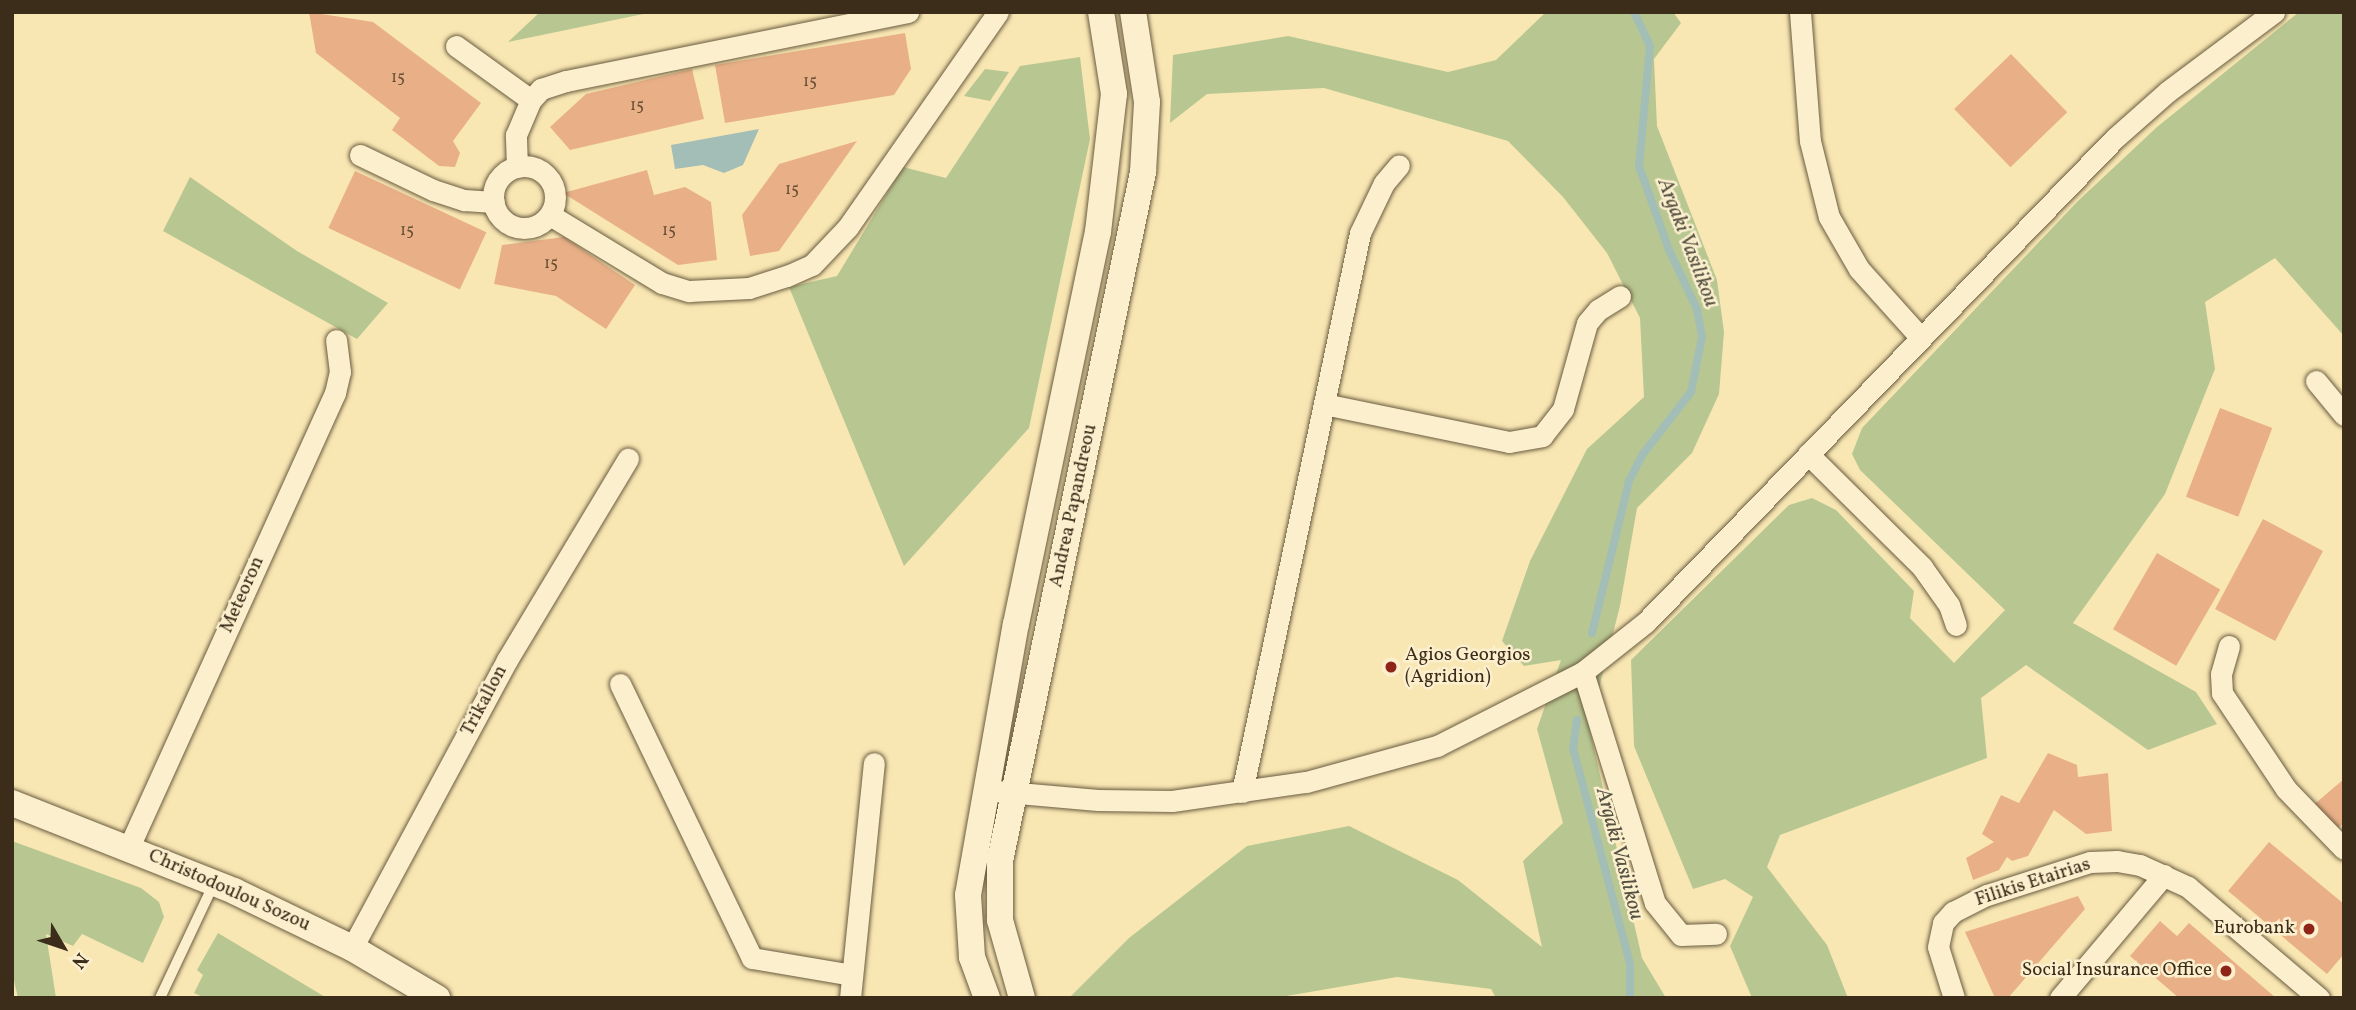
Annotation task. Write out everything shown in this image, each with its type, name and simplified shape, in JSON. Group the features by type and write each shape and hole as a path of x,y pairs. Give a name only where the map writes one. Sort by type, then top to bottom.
{"street":[{"path":"517,167 516,135 531,100 541,89 566,81 908,12"},
{"path":"550,215 662,283 689,291 749,288 788,276 812,265 848,227 998,12"},
{"name":"Andrea Papandreou","path":"987,998 972,957 967,914 984,790 1108,168 1114,94 1101,12"},
{"name":"Andrea Papandreou","path":"1022,998 1005,948 998,904 1000,861 1018,792 1143,172 1147,102 1133,12"},
{"path":"1800,12 1810,141 1829,217 1859,269 1920,337"},
{"path":"984,790 1172,801 1242,792 1366,769 1437,746 1583,672 1646,622 1920,337 2143,112 2274,12"},
{"path":"456,46 531,100"},
{"path":"360,155 433,190 464,200 494,202"},
{"path":"1242,792 1360,233 1384,183 1399,165"},
{"path":"517,167 541,171 552,183 555,199 550,215 538,225 522,228 506,223 494,202 498,180 517,167"},
{"path":"1324,404 1509,442 1542,436 1563,409 1587,323 1604,304 1620,296"},
{"name":"Meteoron","path":"129,847 335,393 340,372 336,340"},
{"path":"2316,380 2344,415"},
{"path":"1808,454 1922,567 1949,605 1956,625"},
{"name":"Trikallon","path":"352,948 507,660 628,459"},
{"path":"2229,646 2221,674 2222,693 2286,789 2344,849"},
{"path":"1583,672 1655,903 1681,935 1716,934"},
{"path":"620,684 752,958 852,975"},
{"path":"850,998 874,763"},
{"name":"Christodoulou Sozou","path":"12,803 129,847 214,883 352,948 436,998"},
{"name":"Filikis Etairias","path":"1954,998 1942,967 1939,933 1953,912 1968,903 2090,862 2117,861 2164,874 2210,902 2319,998"},
{"path":"2060,998 2164,874"}],"lane":[{"path":"160,998 214,883"}],"green space":[{"path":"540,12 653,12 508,42"},
{"path":"1546,12 1673,12 1681,23 1654,59 1657,126 1717,280 1724,332 1719,394 1692,453 1637,508 1620,606 1589,727 1642,958 1666,998 1496,998 1491,989 1397,977 1275,998 1069,998 1129,938 1247,846 1349,826 1458,880 1542,947 1523,861 1563,823 1537,729 1561,660 1524,666 1502,641 1530,561 1587,449 1644,397 1640,318 1607,253 1563,197 1508,141 1324,88 1207,94 1170,123 1173,55 1288,36 1448,72 1496,60"},
{"path":"2299,12 2344,12 2344,336 2275,258 2205,302 2215,369 2165,494 2073,623 2196,692 2217,724 2148,750 2026,665 1981,698 1987,758 1780,835 1767,867 1827,945 1848,998 1752,998 1730,946 1753,897 1725,879 1693,889 1634,746 1631,660 1789,505 1812,498 1836,510 1914,591 1910,618 1954,663 2005,610 1860,470 1852,454 1862,428 2078,201 2157,127"},
{"path":"1080,57 1090,139 1029,428 904,566 789,287 837,276 903,167 946,178 1020,66"},
{"path":"985,69 1009,72 990,101 964,96"},
{"path":"190,177 297,251 388,303 357,339 163,231"},
{"path":"12,841 141,888 159,902 164,917 143,963 82,934 73,946 46,934 56,998 18,998 12,972"},
{"path":"218,933 327,998 205,998 194,993 203,975 197,970"}],"water":[{"path":"759,129 743,165 724,173 703,165 675,169 671,145"}],"building":[{"path":"309,12 373,22 481,103 453,141 460,153 455,167 439,166 392,130 400,118 316,53"},
{"path":"905,33 911,69 894,95 725,123 715,65"},
{"path":"2011,54 2067,112 2010,167 1954,109"},
{"path":"692,69 704,119 570,150 550,127 586,94"},
{"path":"857,141 779,251 750,256 742,215 779,164"},
{"path":"647,170 654,195 685,187 711,202 717,260 678,265 563,193"},
{"path":"355,171 486,232 460,289 328,228"},
{"path":"564,237 635,285 606,329 556,296 494,284 502,245"},
{"path":"2220,408 2272,428 2238,517 2186,497"},
{"path":"2263,519 2323,551 2275,641 2215,609"},
{"path":"2157,553 2220,590 2176,666 2113,629"},
{"path":"2048,753 2077,765 2078,777 2108,773 2112,831 2086,834 2054,810 2028,856 2012,861 2007,857 1999,870 1973,880 1966,858 1994,842 1982,834 2001,795 2019,803"},
{"path":"2344,779 2344,823 2332,832 2311,807"},
{"name":"Eurobank","path":"2269,842 2344,904 2344,954 2327,974 2228,891"},
{"path":"2078,896 2085,909 2008,998 1995,998 1965,932"},
{"path":"2160,921 2177,936 2189,923 2276,998 2179,998 2130,956"}],"waterway":[{"name":"Argaki Vasilikou","path":"1592,633 1629,481 1643,454 1691,392 1702,337 1697,309 1669,250 1639,166 1650,46 1634,12"},
{"name":"Argaki Vasilikou","path":"1577,720 1573,748 1630,964 1630,998"}],"place":[{"name":"Agios Georgios (Agridion)","path":"1391,667"},
{"name":"Eurobank","path":"2309,929"},
{"name":"Social Insurance Office","path":"2226,971"}]}
